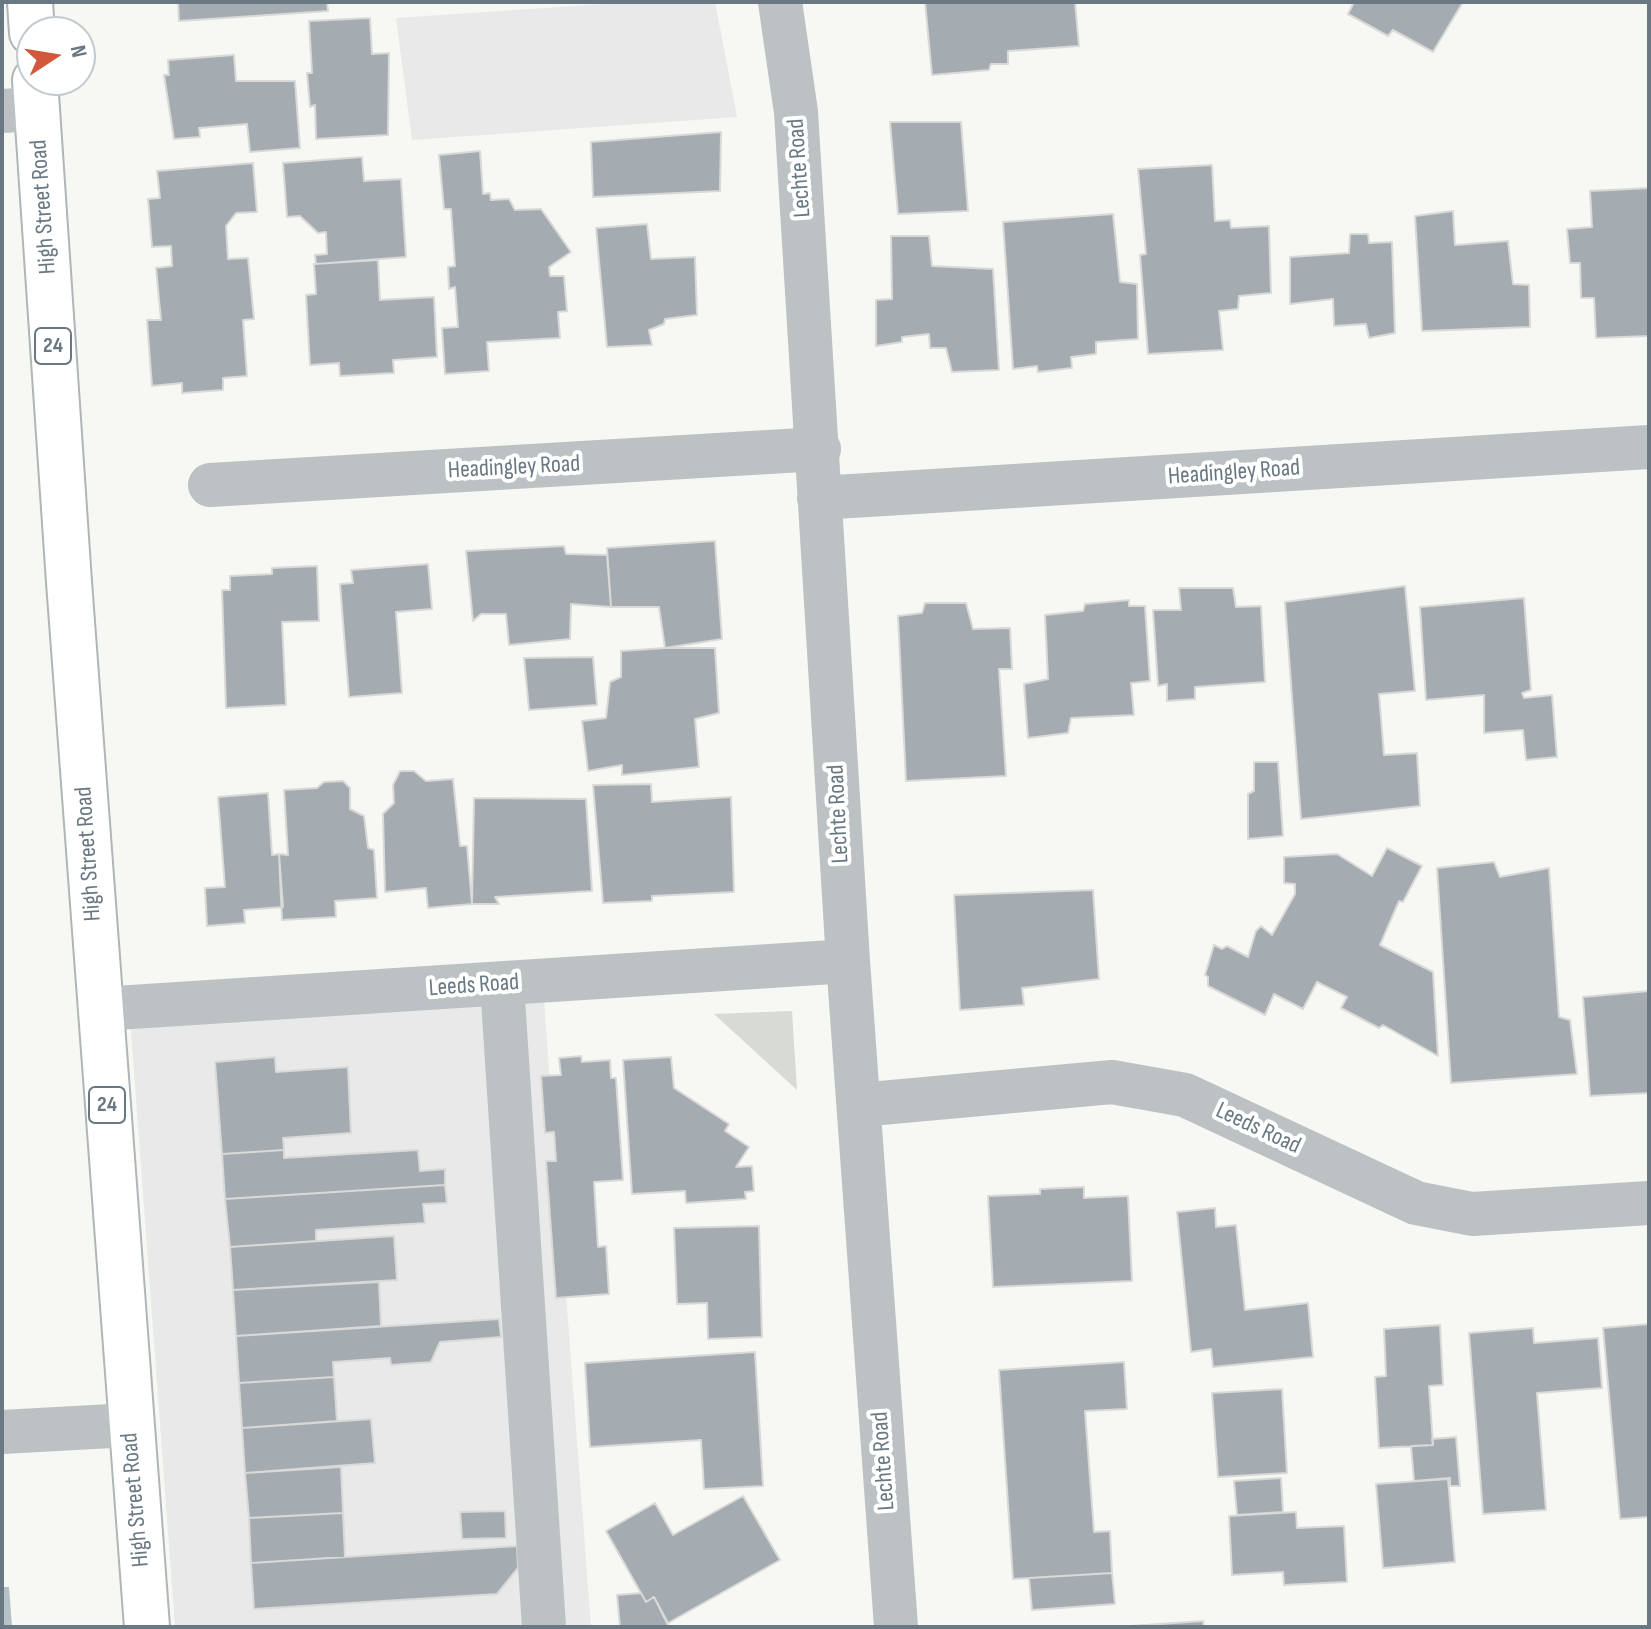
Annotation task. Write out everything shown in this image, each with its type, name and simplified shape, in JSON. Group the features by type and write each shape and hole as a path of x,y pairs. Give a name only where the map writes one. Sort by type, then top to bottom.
{"main road":[{"name":"High Street Road","path":"25,100 147,1627"}],"street":[{"name":"Lechte Road","path":"780,2 796,112 848,961 896,1627"},
{"name":"Headingley Road","path":"819,498 1649,447"},
{"name":"Headingley Road","path":"210,485 819,449"},
{"name":"Leeds Road","path":"100,1009 848,961"},
{"path":"502,984 544,1627"},
{"name":"Leeds Road","path":"859,1105 1112,1082 1185,1095 1416,1203 1472,1214 1649,1203"},
{"path":"2,1432 130,1425"}],"shaded area":[{"path":"634,2 715,2 737,117 412,140 396,18"},
{"path":"543,988 591,1627 175,1627 130,1018"},
{"path":"792,1011 797,1090 714,1014"},
{"path":"2,1587 9,1587 12,1627 2,1627"}],"building":[{"path":"178,2 327,2 328,11 179,21"},
{"path":"925,2 1075,2 1079,46 1008,51 1008,64 991,64 989,70 932,75"},
{"path":"1354,2 1463,2 1433,52 1393,30 1388,36 1348,14"},
{"path":"370,18 372,54 389,53 388,135 316,139 315,105 310,107 307,73 312,73 309,21"},
{"path":"234,55 236,81 295,81 300,148 250,152 247,124 199,128 200,137 174,139 164,75 169,75 168,60"},
{"path":"890,122 961,122 968,211 898,214"},
{"path":"721,132 720,191 593,197 591,142"},
{"path":"480,151 483,194 490,193 491,200 509,199 515,210 541,209 571,252 549,267 550,276 564,276 567,311 558,312 560,338 487,342 489,371 445,374 442,328 458,327 455,287 449,289 448,267 455,266 451,209 444,209 439,155"},
{"path":"362,157 364,181 401,179 406,257 316,264 315,255 327,254 326,232 318,233 300,216 287,217 283,163"},
{"path":"253,163 257,212 236,213 226,226 228,259 248,258 254,319 243,320 247,376 223,378 223,390 182,393 182,383 152,386 147,320 161,320 156,268 172,266 171,246 152,247 148,199 160,198 157,171"},
{"path":"1212,165 1215,221 1230,220 1231,228 1269,226 1271,293 1239,296 1238,309 1219,311 1223,350 1148,354 1140,255 1146,254 1138,169"},
{"path":"1649,188 1649,336 1596,338 1594,298 1581,298 1580,263 1570,263 1567,229 1592,227 1590,191"},
{"path":"1453,211 1455,245 1508,241 1513,284 1529,285 1530,327 1422,331 1415,216"},
{"path":"1113,214 1120,282 1137,284 1138,339 1096,342 1096,354 1071,357 1072,368 1038,372 1037,366 1013,369 1003,222"},
{"path":"647,224 651,259 695,257 697,315 665,319 664,324 649,330 652,345 607,347 596,228"},
{"path":"1350,234 1368,234 1369,243 1392,242 1395,333 1369,338 1366,324 1334,326 1333,299 1290,304 1290,257 1349,253"},
{"path":"891,236 929,236 932,266 993,269 999,370 952,372 946,348 930,348 929,334 902,337 902,342 876,346 876,300 892,299"},
{"path":"378,260 380,300 434,297 437,357 393,360 394,373 340,376 339,363 310,365 306,295 316,294 314,264"},
{"path":"715,541 722,639 665,648 659,607 611,607 607,548"},
{"path":"564,546 566,554 607,555 611,607 571,604 570,639 509,645 506,614 481,614 473,621 466,551"},
{"path":"428,564 432,609 396,612 402,693 349,697 340,584 353,583 351,570"},
{"path":"317,566 319,621 282,622 286,705 226,708 222,590 230,590 230,576 272,574 272,568"},
{"path":"1405,586 1415,691 1379,694 1384,755 1417,753 1420,806 1301,819 1285,602"},
{"path":"1179,588 1233,588 1236,607 1261,606 1265,682 1195,687 1195,699 1167,701 1167,684 1158,686 1153,610 1181,610"},
{"path":"1524,598 1531,690 1522,693 1524,698 1552,695 1557,757 1526,760 1523,730 1484,733 1484,695 1426,700 1420,607"},
{"path":"1129,600 1129,606 1145,606 1150,681 1131,683 1134,715 1071,718 1068,733 1028,738 1024,684 1048,679 1045,615 1083,611 1085,604"},
{"path":"925,603 966,603 973,629 1010,628 1012,669 999,669 1006,776 906,781 898,616 922,613"},
{"path":"715,648 719,713 695,719 699,767 622,775 622,765 588,771 582,721 606,718 610,682 621,677 621,651"},
{"path":"593,657 597,705 529,710 524,658"},
{"path":"1254,762 1278,762 1283,836 1248,839 1248,794 1254,791"},
{"path":"400,771 414,771 426,781 453,779 460,846 467,846 472,904 428,908 426,888 385,892 383,814 394,803 393,785"},
{"path":"343,781 350,788 350,809 364,816 368,848 374,850 377,898 335,901 336,917 282,920 279,854 288,855 284,790 317,788 324,782"},
{"path":"651,784 652,802 731,797 734,892 652,896 652,901 603,903 593,785"},
{"path":"268,793 272,855 279,854 283,907 244,910 245,923 207,926 205,888 225,887 218,797"},
{"path":"474,798 586,799 592,891 495,897 499,904 472,904"},
{"path":"1387,848 1422,866 1403,902 1399,901 1380,945 1433,972 1438,1056 1383,1025 1379,1028 1341,1008 1347,997 1317,982 1303,1009 1274,994 1265,1015 1208,986 1205,975 1214,945 1222,949 1227,946 1248,957 1256,931 1261,926 1272,935 1295,894 1295,884 1284,883 1284,857 1337,854 1372,876"},
{"path":"1494,862 1500,877 1549,868 1559,1017 1570,1020 1577,1074 1451,1083 1437,868"},
{"path":"1093,890 1099,979 1022,988 1024,1005 960,1010 954,895"},
{"path":"1649,991 1649,1093 1590,1096 1583,997"},
{"path":"581,1056 582,1062 610,1060 611,1078 616,1078 623,1180 594,1182 598,1247 606,1246 609,1294 556,1298 546,1161 556,1161 554,1132 545,1133 541,1076 561,1075 559,1058"},
{"path":"275,1057 276,1072 348,1067 351,1133 283,1138 284,1150 222,1154 215,1062"},
{"path":"671,1057 674,1088 729,1124 725,1131 749,1147 736,1167 752,1166 754,1191 745,1192 746,1199 686,1203 685,1191 632,1194 623,1060"},
{"path":"284,1150 284,1158 418,1150 420,1171 445,1169 445,1185 225,1199 222,1154"},
{"path":"445,1185 447,1203 423,1204 425,1223 316,1230 316,1241 230,1247 225,1199"},
{"path":"1084,1187 1084,1198 1128,1196 1132,1281 993,1287 988,1196 1040,1194 1040,1189"},
{"path":"1215,1208 1216,1227 1236,1225 1245,1310 1308,1303 1313,1357 1213,1367 1211,1349 1191,1352 1177,1212"},
{"path":"759,1226 762,1337 708,1339 707,1303 677,1304 674,1228"},
{"path":"394,1236 397,1280 233,1290 230,1247"},
{"path":"379,1282 381,1326 236,1336 233,1290"},
{"path":"499,1319 501,1337 440,1342 431,1362 391,1365 390,1358 333,1362 334,1377 239,1383 236,1336"},
{"path":"1649,1324 1649,1517 1620,1519 1603,1328"},
{"path":"1440,1325 1443,1385 1429,1386 1433,1445 1379,1448 1375,1377 1386,1376 1384,1329"},
{"path":"1533,1328 1534,1343 1598,1338 1602,1388 1537,1393 1546,1510 1483,1514 1469,1333"},
{"path":"755,1352 763,1486 704,1489 701,1440 590,1447 585,1363"},
{"path":"1124,1362 1127,1409 1085,1411 1094,1532 1110,1531 1112,1573 1013,1579 999,1370"},
{"path":"334,1377 337,1421 242,1428 239,1383"},
{"path":"1282,1389 1287,1473 1218,1477 1212,1393"},
{"path":"371,1419 375,1463 245,1473 242,1428"},
{"path":"1456,1437 1460,1486 1450,1486 1450,1478 1414,1481 1411,1446 1433,1445 1432,1439"},
{"path":"341,1467 343,1513 249,1518 245,1473"},
{"path":"1281,1478 1283,1512 1237,1515 1234,1481"},
{"path":"1448,1479 1455,1562 1383,1568 1376,1484"},
{"path":"743,1496 780,1560 668,1623 654,1597 646,1602 606,1531 655,1503 673,1535"},
{"path":"505,1511 506,1538 462,1539 460,1512"},
{"path":"1296,1512 1297,1528 1344,1526 1347,1582 1284,1585 1283,1572 1232,1575 1229,1516"},
{"path":"343,1513 345,1557 251,1563 249,1518"},
{"path":"517,1546 518,1568 497,1594 254,1609 251,1563"},
{"path":"1112,1573 1115,1604 1032,1610 1029,1578"},
{"path":"641,1593 646,1602 654,1597 669,1627 620,1627 617,1595"},
{"path":"1203,1621 1204,1627 1116,1627"}]}
